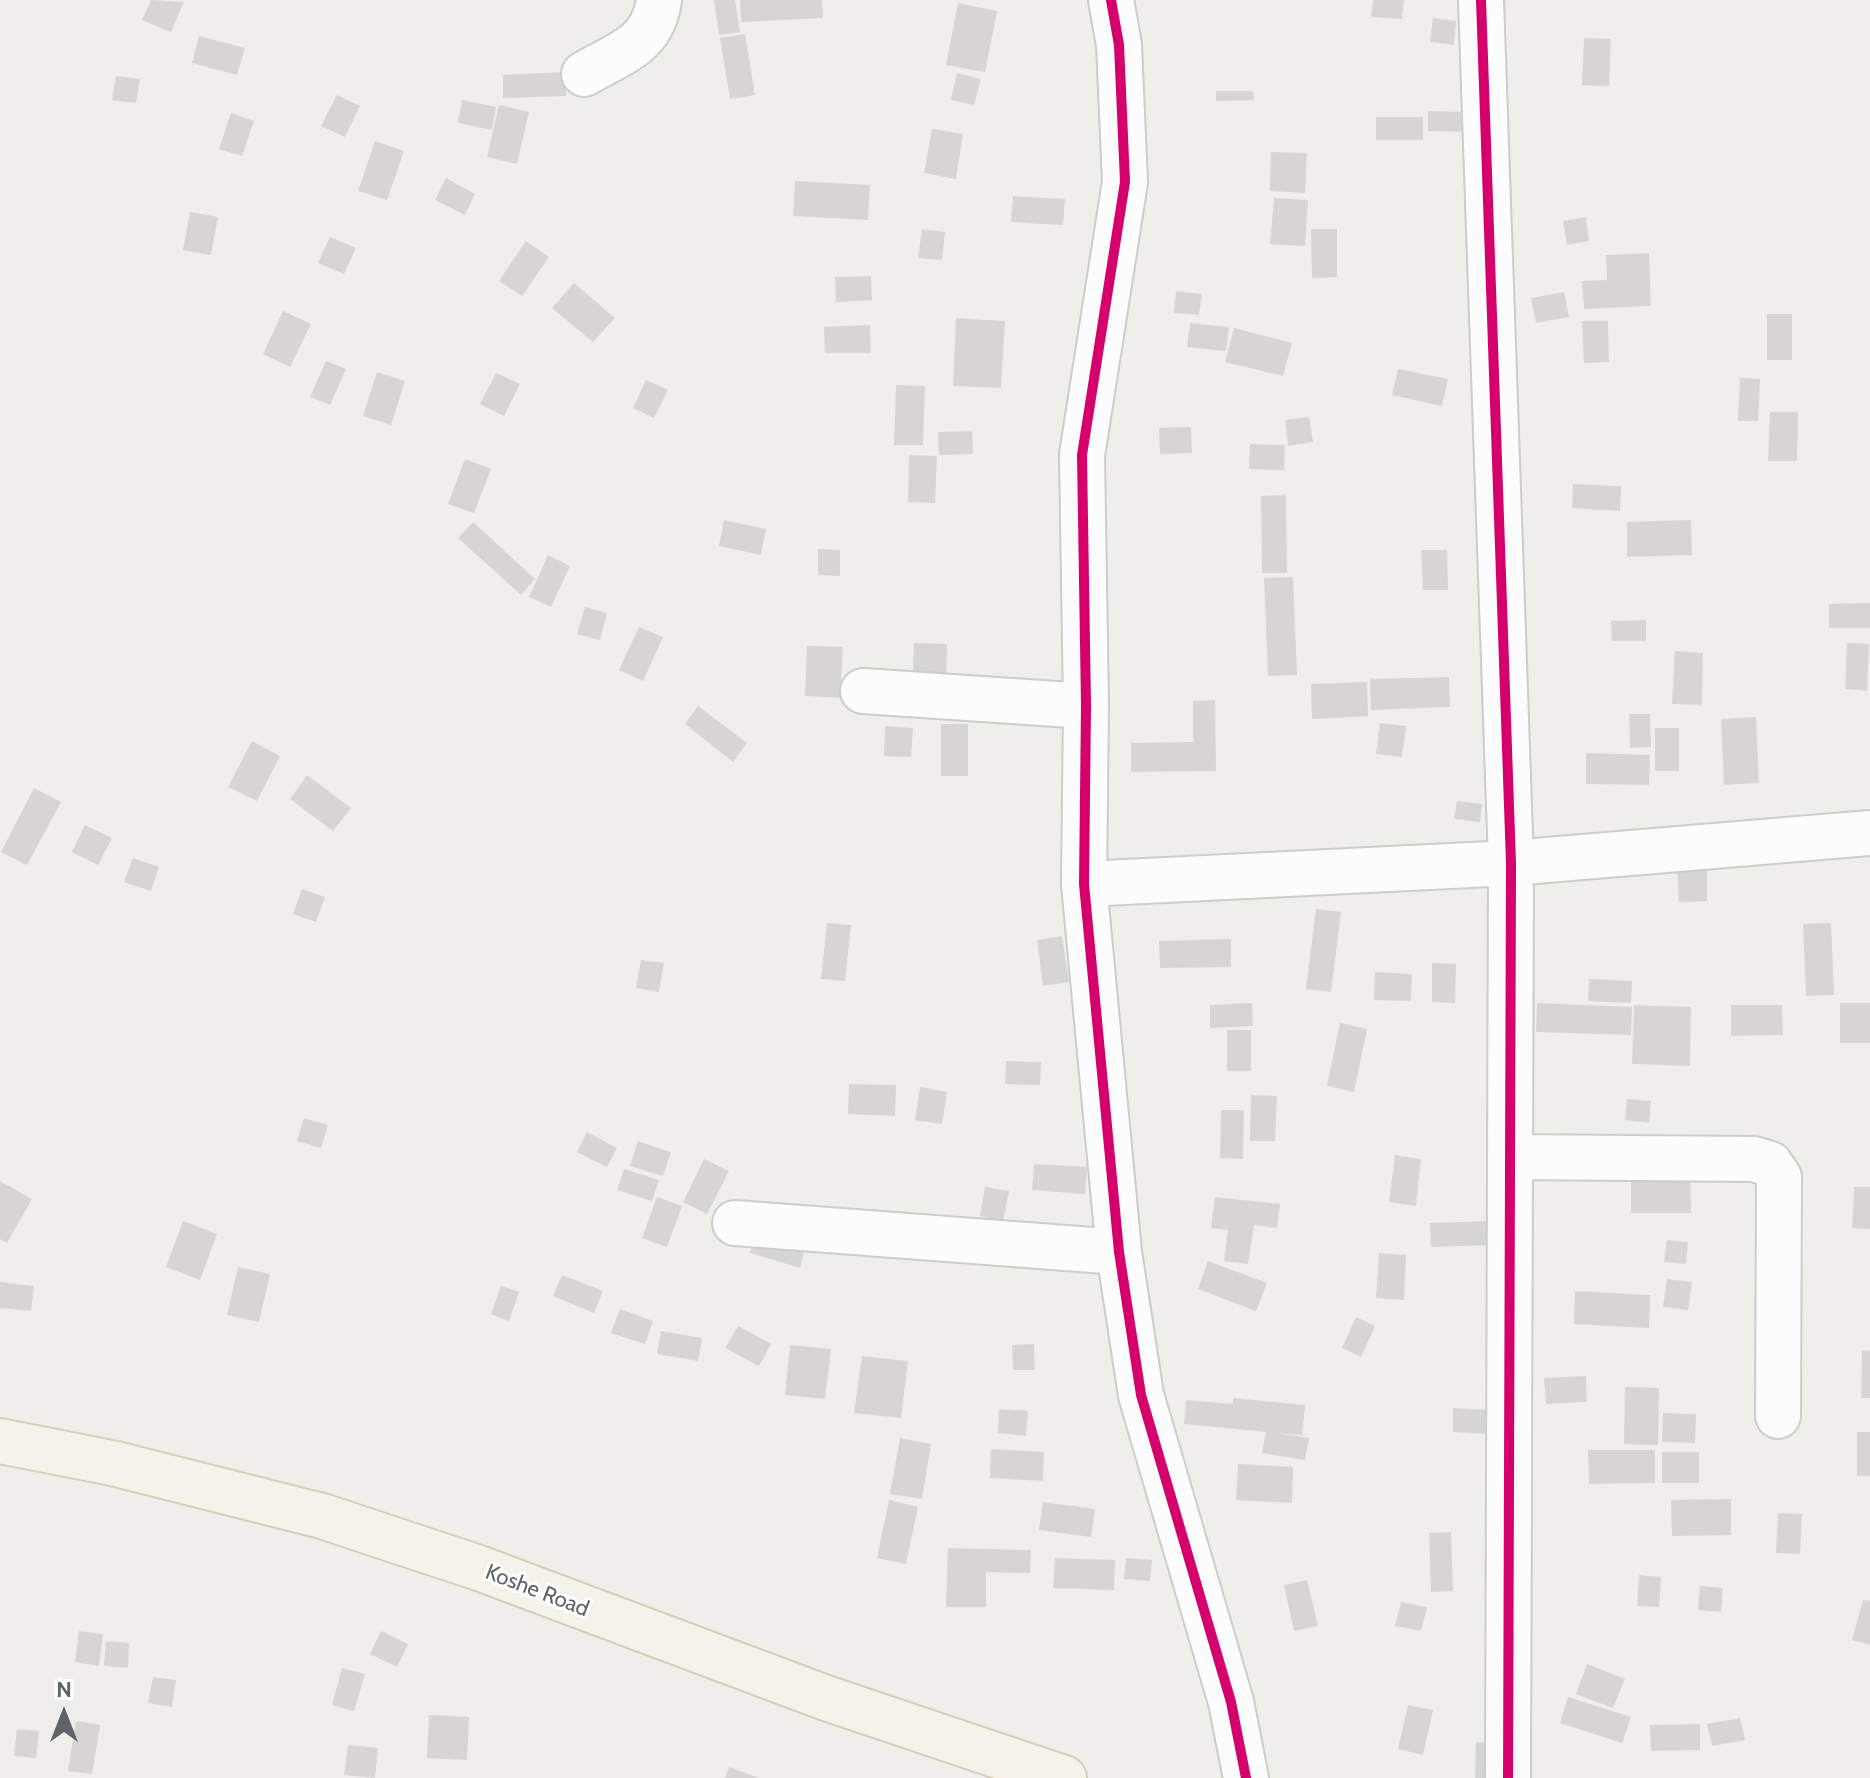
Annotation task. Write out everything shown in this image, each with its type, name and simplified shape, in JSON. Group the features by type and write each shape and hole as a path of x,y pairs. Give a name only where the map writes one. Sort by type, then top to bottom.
{"main road":[{"name":"Koshe Road","path":"0,1441 267,1499 337,1521 479,1568 826,1698 1064,1778"}],"street":[{"path":"584,74 646,38 656,21 659,0"},
{"path":"1111,0 1119,45 1125,182 1082,455 1086,706 1084,884 1119,1252 1141,1395 1231,1702 1246,1778"},
{"path":"1481,0 1511,863 1508,1778"},
{"path":"863,691 1086,706"},
{"path":"1084,884 1511,863 1870,833"},
{"path":"1510,1157 1754,1159 1770,1164 1779,1177 1778,1416"},
{"path":"735,1223 1119,1252"}],"building":[{"path":"151,0 184,2 171,32 142,20"},
{"path":"714,0 735,0 740,32 719,35"},
{"path":"740,0 822,0 823,18 741,22"},
{"path":"1373,0 1404,0 1402,19 1371,17"},
{"path":"958,3 997,11 985,72 946,65"},
{"path":"1433,18 1456,21 1454,45 1430,42"},
{"path":"745,34 755,95 730,99 720,38"},
{"path":"199,36 245,48 237,75 192,63"},
{"path":"1584,38 1611,39 1609,86 1582,85"},
{"path":"565,72 566,96 503,98 503,75"},
{"path":"957,73 981,79 974,105 951,100"},
{"path":"116,76 140,79 136,103 112,100"},
{"path":"1216,91 1253,91 1254,100 1216,101"},
{"path":"337,95 360,106 345,137 321,126"},
{"path":"462,100 496,107 492,130 458,123"},
{"path":"499,105 529,112 517,164 487,157"},
{"path":"1428,111 1469,112 1468,132 1428,131"},
{"path":"231,113 254,121 242,156 219,149"},
{"path":"1376,117 1423,117 1423,140 1376,140"},
{"path":"932,129 963,134 956,179 924,173"},
{"path":"375,141 404,151 387,200 358,191"},
{"path":"1271,152 1307,153 1305,193 1270,191"},
{"path":"446,178 475,194 465,215 435,200"},
{"path":"795,181 870,185 868,220 793,216"},
{"path":"1013,196 1065,199 1063,225 1011,222"},
{"path":"1274,198 1308,200 1305,246 1270,244"},
{"path":"190,212 218,217 211,255 183,250"},
{"path":"1586,217 1589,241 1567,245 1563,221"},
{"path":"922,229 945,232 942,260 918,258"},
{"path":"1311,229 1337,229 1337,277 1312,278"},
{"path":"330,237 356,248 344,274 318,263"},
{"path":"526,241 549,257 522,296 499,281"},
{"path":"1649,253 1651,306 1584,309 1582,281 1607,280 1606,255"},
{"path":"871,276 872,300 836,302 835,277"},
{"path":"574,283 615,318 593,342 552,308"},
{"path":"1176,291 1202,294 1199,315 1174,313"},
{"path":"1564,292 1569,317 1536,323 1531,298"},
{"path":"283,311 311,324 290,367 263,354"},
{"path":"1767,314 1792,314 1792,360 1767,360"},
{"path":"956,318 1005,321 1001,388 953,386"},
{"path":"1582,321 1608,321 1609,362 1584,363"},
{"path":"1190,323 1229,327 1226,351 1187,347"},
{"path":"870,325 871,353 825,353 824,327"},
{"path":"1234,328 1292,343 1283,376 1225,362"},
{"path":"326,361 346,369 330,405 310,397"},
{"path":"1398,369 1448,379 1442,406 1392,395"},
{"path":"377,372 405,381 391,425 363,416"},
{"path":"496,373 520,384 504,416 480,404"},
{"path":"1740,378 1760,379 1758,421 1738,421"},
{"path":"646,380 668,390 654,418 633,408"},
{"path":"896,385 925,386 923,445 894,445"},
{"path":"1770,412 1798,412 1797,461 1768,461"},
{"path":"1309,417 1313,442 1288,446 1285,420"},
{"path":"1191,427 1192,453 1160,454 1159,428"},
{"path":"972,431 973,454 939,455 938,432"},
{"path":"1250,444 1285,445 1284,470 1249,469"},
{"path":"909,455 937,456 935,503 908,502"},
{"path":"465,459 491,469 474,513 448,504"},
{"path":"1573,484 1621,486 1620,511 1572,508"},
{"path":"1286,495 1287,573 1262,573 1261,496"},
{"path":"724,520 766,529 761,555 719,546"},
{"path":"1691,520 1692,555 1627,557 1627,522"},
{"path":"473,522 535,579 521,595 458,538"},
{"path":"818,549 840,550 840,576 818,575"},
{"path":"1421,550 1447,550 1448,590 1423,590"},
{"path":"548,555 570,566 551,607 529,597"},
{"path":"1293,577 1297,675 1268,676 1264,578"},
{"path":"1870,603 1870,628 1829,628 1829,604"},
{"path":"585,607 607,613 600,640 577,634"},
{"path":"1646,620 1646,641 1612,641 1611,621"},
{"path":"639,627 663,637 643,681 619,670"},
{"path":"914,643 947,644 946,696 912,695"},
{"path":"1847,643 1869,644 1867,691 1845,689"},
{"path":"807,646 843,647 840,698 805,696"},
{"path":"1675,651 1703,653 1702,705 1672,704"},
{"path":"1449,677 1450,707 1371,710 1370,679"},
{"path":"1367,682 1368,716 1312,719 1311,684"},
{"path":"1215,700 1216,771 1131,772 1131,743 1193,742 1193,701"},
{"path":"698,706 747,743 733,762 685,724"},
{"path":"1629,714 1650,714 1651,747 1630,748"},
{"path":"1756,717 1759,783 1724,785 1721,719"},
{"path":"1380,723 1406,726 1402,757 1376,754"},
{"path":"941,724 968,724 968,776 941,776"},
{"path":"885,726 913,728 911,757 884,756"},
{"path":"1655,728 1679,728 1679,771 1655,771"},
{"path":"252,741 280,756 257,801 228,787"},
{"path":"1586,753 1650,755 1649,785 1586,784"},
{"path":"307,775 351,808 333,831 290,799"},
{"path":"34,788 61,802 27,865 1,852"},
{"path":"1457,801 1482,804 1480,822 1454,819"},
{"path":"85,825 112,838 98,865 72,852"},
{"path":"133,858 159,867 151,891 124,882"},
{"path":"1707,864 1707,901 1679,902 1677,865"},
{"path":"302,889 325,897 316,922 293,914"},
{"path":"1316,909 1341,912 1331,992 1306,989"},
{"path":"827,923 851,925 845,981 821,979"},
{"path":"1831,923 1834,995 1806,996 1803,924"},
{"path":"1062,936 1069,982 1043,986 1037,940"},
{"path":"1231,939 1231,967 1160,968 1159,941"},
{"path":"641,960 664,963 659,992 636,988"},
{"path":"1432,963 1456,964 1455,1003 1432,1002"},
{"path":"1375,972 1412,974 1411,1001 1374,1000"},
{"path":"1589,979 1632,981 1631,1003 1588,1001"},
{"path":"1252,1003 1253,1026 1210,1028 1210,1005"},
{"path":"1537,1003 1632,1007 1631,1035 1536,1032"},
{"path":"1840,1003 1870,1003 1870,1043 1840,1043"},
{"path":"1634,1005 1691,1007 1690,1066 1632,1064"},
{"path":"1731,1005 1782,1005 1783,1035 1731,1036"},
{"path":"1340,1023 1367,1029 1354,1092 1327,1086"},
{"path":"1227,1030 1251,1030 1251,1071 1227,1071"},
{"path":"1006,1061 1041,1062 1040,1085 1005,1084"},
{"path":"849,1084 896,1085 895,1116 848,1114"},
{"path":"920,1087 947,1092 942,1124 915,1120"},
{"path":"1251,1095 1277,1096 1275,1141 1250,1141"},
{"path":"1627,1099 1651,1101 1649,1123 1625,1120"},
{"path":"1221,1110 1244,1110 1243,1159 1220,1158"},
{"path":"304,1118 328,1125 321,1148 297,1141"},
{"path":"587,1132 617,1148 607,1167 577,1152"},
{"path":"638,1141 671,1152 663,1176 630,1166"},
{"path":"1395,1155 1421,1159 1416,1206 1389,1202"},
{"path":"1690,1155 1691,1213 1631,1213 1631,1176"},
{"path":"704,1159 729,1171 707,1214 683,1202"},
{"path":"1034,1164 1087,1167 1085,1194 1032,1190"},
{"path":"624,1169 659,1180 652,1201 617,1190"},
{"path":"0,1181 32,1199 7,1243 0,1239"},
{"path":"985,1187 1009,1191 1003,1221 980,1216"},
{"path":"1854,1187 1870,1187 1870,1229 1852,1228"},
{"path":"657,1197 682,1206 667,1247 642,1238"},
{"path":"1215,1197 1280,1204 1277,1228 1254,1225 1248,1264 1224,1261 1228,1230 1211,1228"},
{"path":"183,1221 217,1234 200,1280 166,1267"},
{"path":"759,1221 809,1235 800,1268 750,1253"},
{"path":"1490,1221 1490,1245 1431,1247 1430,1223"},
{"path":"1667,1240 1688,1242 1686,1264 1664,1262"},
{"path":"1379,1253 1406,1255 1404,1300 1376,1298"},
{"path":"1208,1261 1267,1283 1256,1311 1198,1289"},
{"path":"238,1267 270,1274 259,1322 227,1315"},
{"path":"562,1275 603,1291 594,1313 553,1296"},
{"path":"1667,1279 1692,1282 1688,1310 1663,1307"},
{"path":"0,1282 34,1286 31,1311 0,1308"},
{"path":"501,1286 519,1292 509,1321 491,1314"},
{"path":"1575,1291 1650,1295 1649,1328 1574,1324"},
{"path":"620,1309 653,1321 645,1344 611,1333"},
{"path":"1356,1317 1375,1326 1361,1357 1342,1348"},
{"path":"738,1326 771,1344 759,1366 725,1348"},
{"path":"661,1331 702,1338 698,1361 657,1354"},
{"path":"1034,1344 1035,1370 1013,1370 1012,1345"},
{"path":"790,1345 831,1349 825,1399 785,1395"},
{"path":"1862,1350 1870,1351 1870,1398 1861,1398"},
{"path":"862,1356 908,1361 901,1418 854,1413"},
{"path":"1586,1376 1587,1402 1546,1404 1544,1378"},
{"path":"1625,1387 1659,1388 1658,1445 1624,1444"},
{"path":"1233,1398 1305,1405 1302,1435 1276,1433 1309,1438 1305,1460 1262,1453 1266,1432 1184,1424 1186,1400 1233,1404"},
{"path":"1453,1408 1491,1410 1489,1434 1453,1432"},
{"path":"999,1409 1028,1411 1026,1436 998,1433"},
{"path":"1663,1413 1696,1414 1695,1443 1662,1442"},
{"path":"1857,1432 1870,1432 1870,1476 1857,1476"},
{"path":"900,1438 931,1444 922,1499 890,1494"},
{"path":"991,1449 1044,1452 1043,1481 990,1478"},
{"path":"1588,1450 1655,1450 1655,1483 1589,1484"},
{"path":"1662,1452 1699,1452 1699,1483 1662,1483"},
{"path":"1238,1464 1293,1467 1292,1503 1236,1500"},
{"path":"1731,1499 1731,1535 1672,1536 1671,1500"},
{"path":"889,1500 918,1507 906,1564 877,1558"},
{"path":"1043,1502 1095,1509 1091,1537 1039,1530"},
{"path":"1778,1513 1802,1514 1800,1554 1776,1553"},
{"path":"1451,1532 1453,1591 1431,1592 1429,1533"},
{"path":"948,1548 1031,1550 1030,1573 986,1572 986,1607 946,1607"},
{"path":"1055,1558 1115,1560 1114,1590 1053,1588"},
{"path":"1126,1558 1152,1560 1150,1581 1124,1579"},
{"path":"1639,1575 1661,1577 1659,1607 1637,1606"},
{"path":"1307,1580 1318,1626 1294,1631 1284,1585"},
{"path":"1700,1586 1723,1588 1721,1612 1698,1610"},
{"path":"1863,1600 1870,1601 1870,1645 1852,1640"},
{"path":"1401,1602 1427,1607 1421,1631 1395,1626"},
{"path":"79,1631 103,1634 99,1666 75,1662"},
{"path":"381,1631 408,1644 397,1667 370,1654"},
{"path":"106,1641 129,1643 128,1668 104,1666"},
{"path":"1587,1664 1625,1679 1613,1708 1576,1694"},
{"path":"342,1668 365,1674 354,1711 332,1705"},
{"path":"153,1677 176,1680 172,1707 148,1703"},
{"path":"1568,1697 1631,1717 1622,1743 1560,1723"},
{"path":"1408,1705 1433,1710 1423,1755 1398,1749"},
{"path":"429,1715 469,1717 467,1760 427,1758"},
{"path":"1740,1718 1745,1740 1712,1746 1707,1724"},
{"path":"76,1721 100,1725 92,1774 68,1771"},
{"path":"1700,1724 1700,1750 1651,1751 1650,1725"},
{"path":"17,1729 39,1731 36,1758 14,1756"},
{"path":"1476,1742 1501,1743 1500,1778 1475,1778"},
{"path":"348,1745 378,1748 375,1778 344,1775"},
{"path":"729,1767 759,1778 725,1778"}],"cycle path":[{"path":"1111,0 1119,45 1125,182 1082,455 1086,706 1084,884 1119,1252 1141,1395 1231,1702 1246,1778"},
{"path":"1481,0 1511,863 1508,1778"}]}
